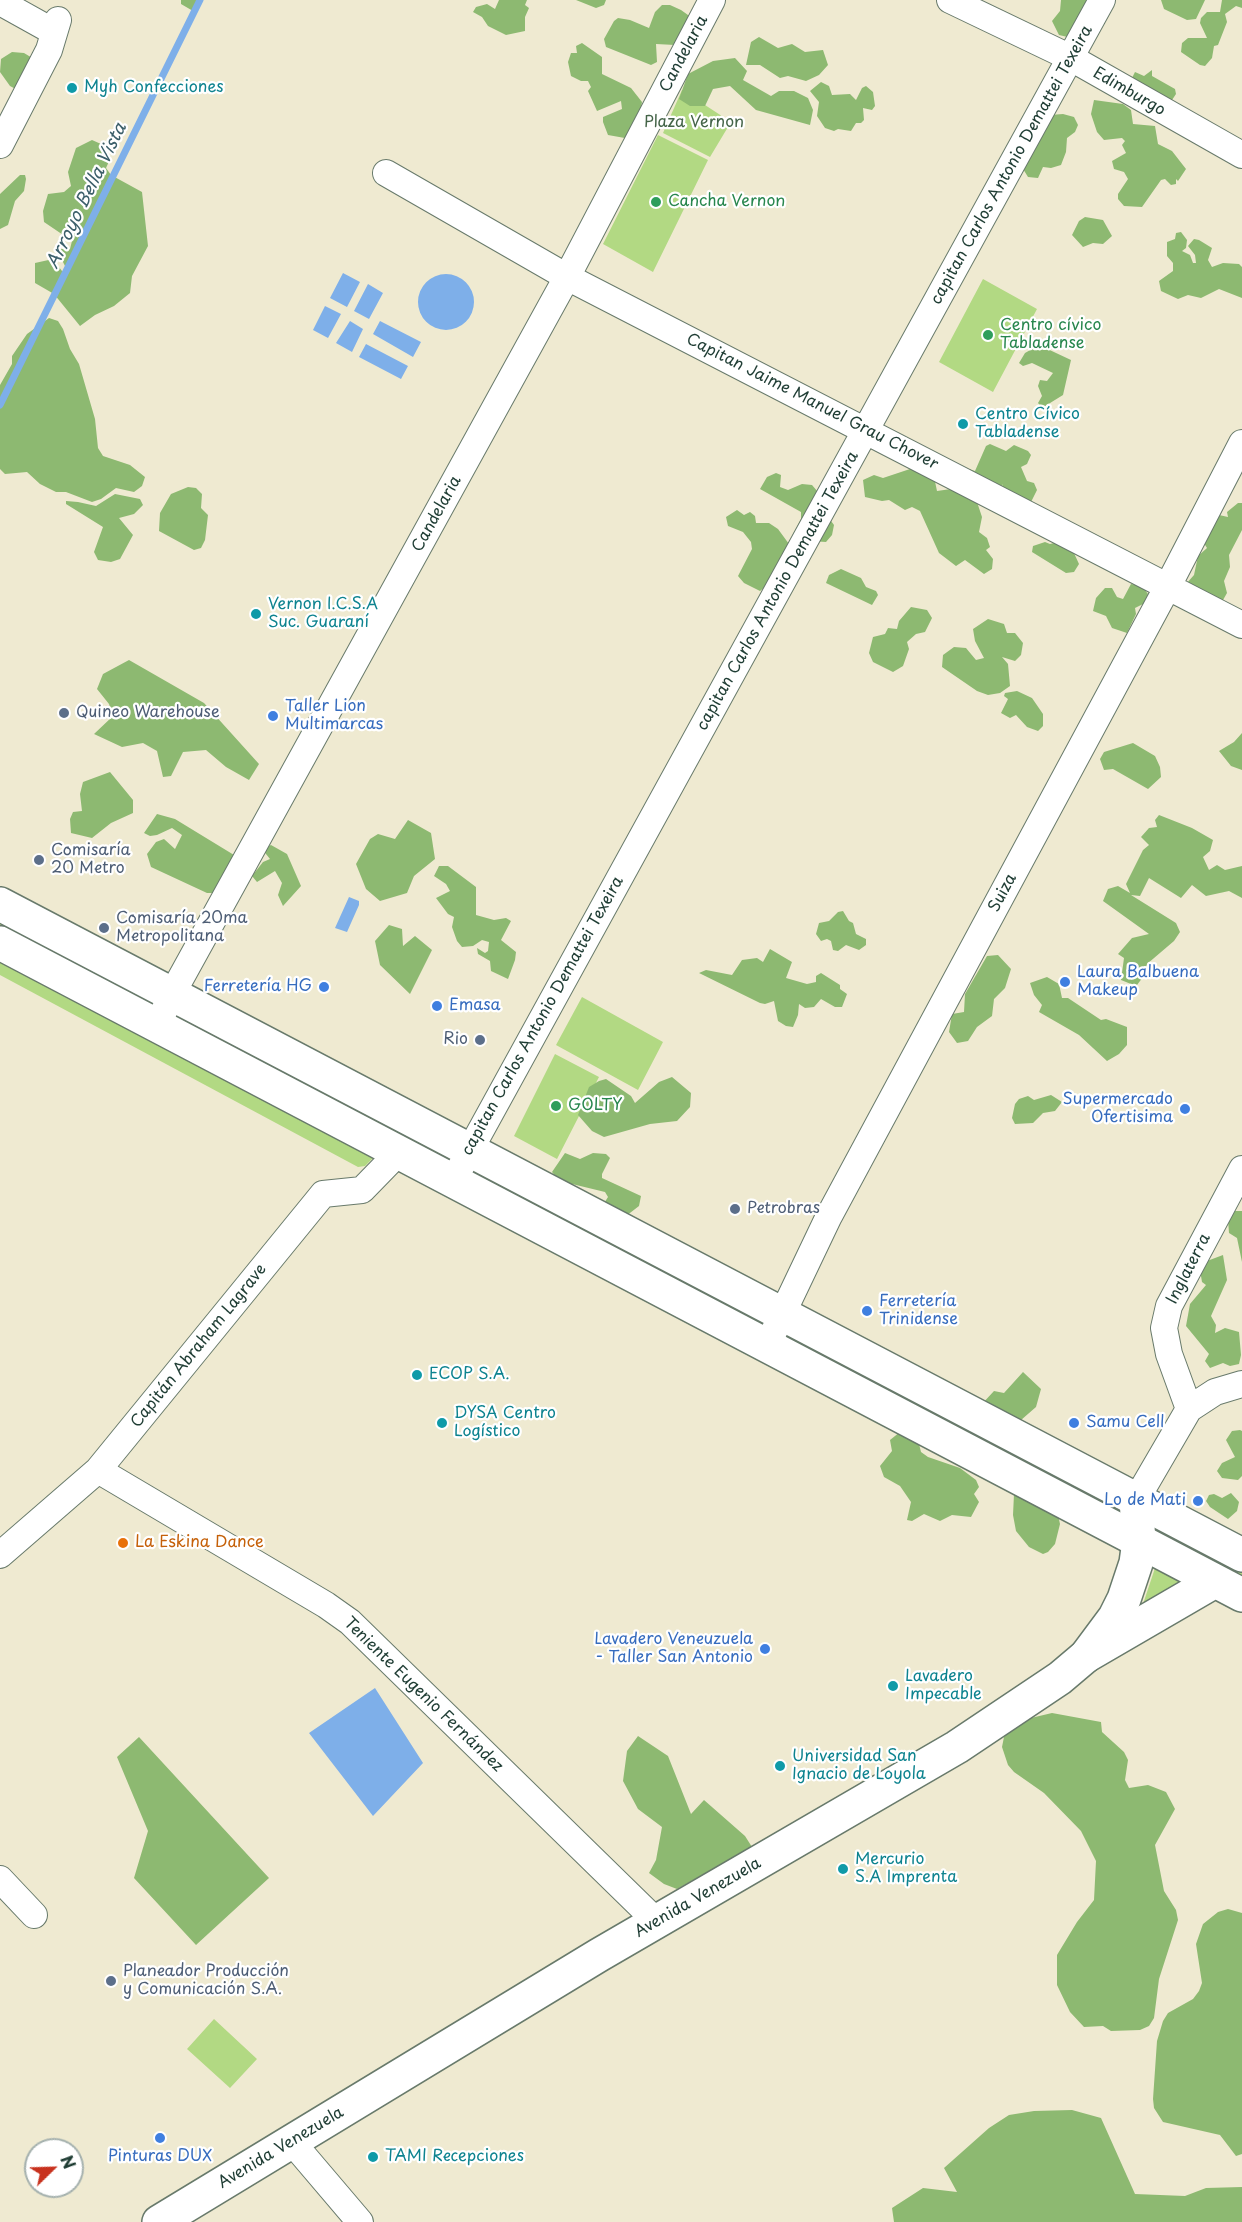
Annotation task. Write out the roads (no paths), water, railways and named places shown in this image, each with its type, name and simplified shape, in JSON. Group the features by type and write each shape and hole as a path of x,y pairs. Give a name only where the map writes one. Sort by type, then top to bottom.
{"main road":[{"path":"0,904 1242,1555"},
{"path":"0,943 1229,1588"},
{"name":"Avenida Venezuela","path":"159,2222 656,1921 957,1748 1060,1678 1086,1656 1115,1617 1124,1599 1136,1563 1140,1541 1136,1500"},
{"path":"1086,1656 1229,1588"}],"street":[{"name":"Candelaria","path":"157,1026 172,994 567,277 712,0"},
{"name":"Edimburgo","path":"950,0 1071,58 1242,155"},
{"name":"capitan Carlos Antonio Demattei Texeira","path":"453,1181 1102,0"},
{"path":"0,2 56,26 49,50 0,145"},
{"name":"Capitan Jaime Manuel Grau Chover","path":"386,173 567,277 1242,625"},
{"name":"Suiza","path":"767,1346 784,1315 829,1215 1168,586 1242,443"},
{"name":"Capitán Abraham Lagrave","path":"0,1555 98,1470 323,1194 362,1190 400,1151"},
{"name":"Inglaterra","path":"1189,1409 1169,1354 1164,1328 1169,1306 1242,1169"},
{"path":"1136,1500 1189,1409 1215,1392 1242,1384"},
{"name":"Teniente Eugenio Fernández","path":"98,1470 326,1605 350,1622 656,1921"},
{"path":"0,1879 34,1915"},
{"path":"292,2142 360,2222"}],"water":[{"path":"343,273 360,282 347,307 330,298"},
{"path":"446,274 457,276 466,282 472,291 474,302 472,313 466,322 457,328 446,330 435,328 426,322 420,313 418,302 420,291 426,282 435,276"},
{"path":"368,284 383,293 369,319 354,311"},
{"path":"325,306 341,314 328,338 313,330"},
{"path":"350,321 363,329 352,352 336,343"},
{"path":"380,321 421,342 413,357 373,334"},
{"path":"366,344 408,366 401,379 359,357"},
{"path":"349,897 359,901 359,905 347,932 335,928"},
{"path":"375,1688 423,1763 373,1816 309,1733"}],"waterway":[{"name":"Arroyo Bella Vista","path":"0,405 200,0"}],"place":[{"name":"Myh Confecciones","path":"72,88"},
{"name":"Cancha Vernon","path":"656,202"},
{"name":"Centro cívico Tabladense","path":"988,335"},
{"name":"Centro Cívico Tabladense","path":"963,424"},
{"name":"Vernon I.C.S.A Suc. Guaraní","path":"256,614"},
{"name":"Quineo Warehouse","path":"64,713"},
{"name":"Taller Lion Multimarcas","path":"273,716"},
{"name":"Comisaría 20 Metro","path":"39,860"},
{"name":"Comisaría 20ma Metropolitana","path":"104,928"},
{"name":"Laura Balbuena Makeup","path":"1065,982"},
{"name":"Ferretería HG","path":"324,987"},
{"name":"Emasa","path":"437,1006"},
{"name":"Rio","path":"480,1040"},
{"name":"GOLTY","path":"556,1106"},
{"name":"Supermercado Ofertisima","path":"1185,1109"},
{"name":"Petrobras","path":"735,1209"},
{"name":"Ferretería Trinidense","path":"867,1311"},
{"name":"ECOP S.A.","path":"417,1375"},
{"name":"DYSA Centro Logístico","path":"442,1423"},
{"name":"Samu Cell","path":"1074,1423"},
{"name":"Lo de Mati","path":"1198,1501"},
{"name":"La Eskina Dance","path":"123,1543"},
{"name":"Lavadero Veneuzuela - Taller San Antonio","path":"765,1649"},
{"name":"Lavadero Impecable","path":"893,1686"},
{"name":"Universidad San Ignacio de Loyola","path":"780,1766"},
{"name":"Mercurio S.A Imprenta","path":"843,1869"},
{"name":"Planeador Producción y Comunicación S.A.","path":"111,1981"},
{"name":"Pinturas DUX","path":"160,2138"},
{"name":"TAMI Recepciones","path":"373,2157"}],"park label":[{"name":"Plaza Vernon","path":"694,123"}]}
